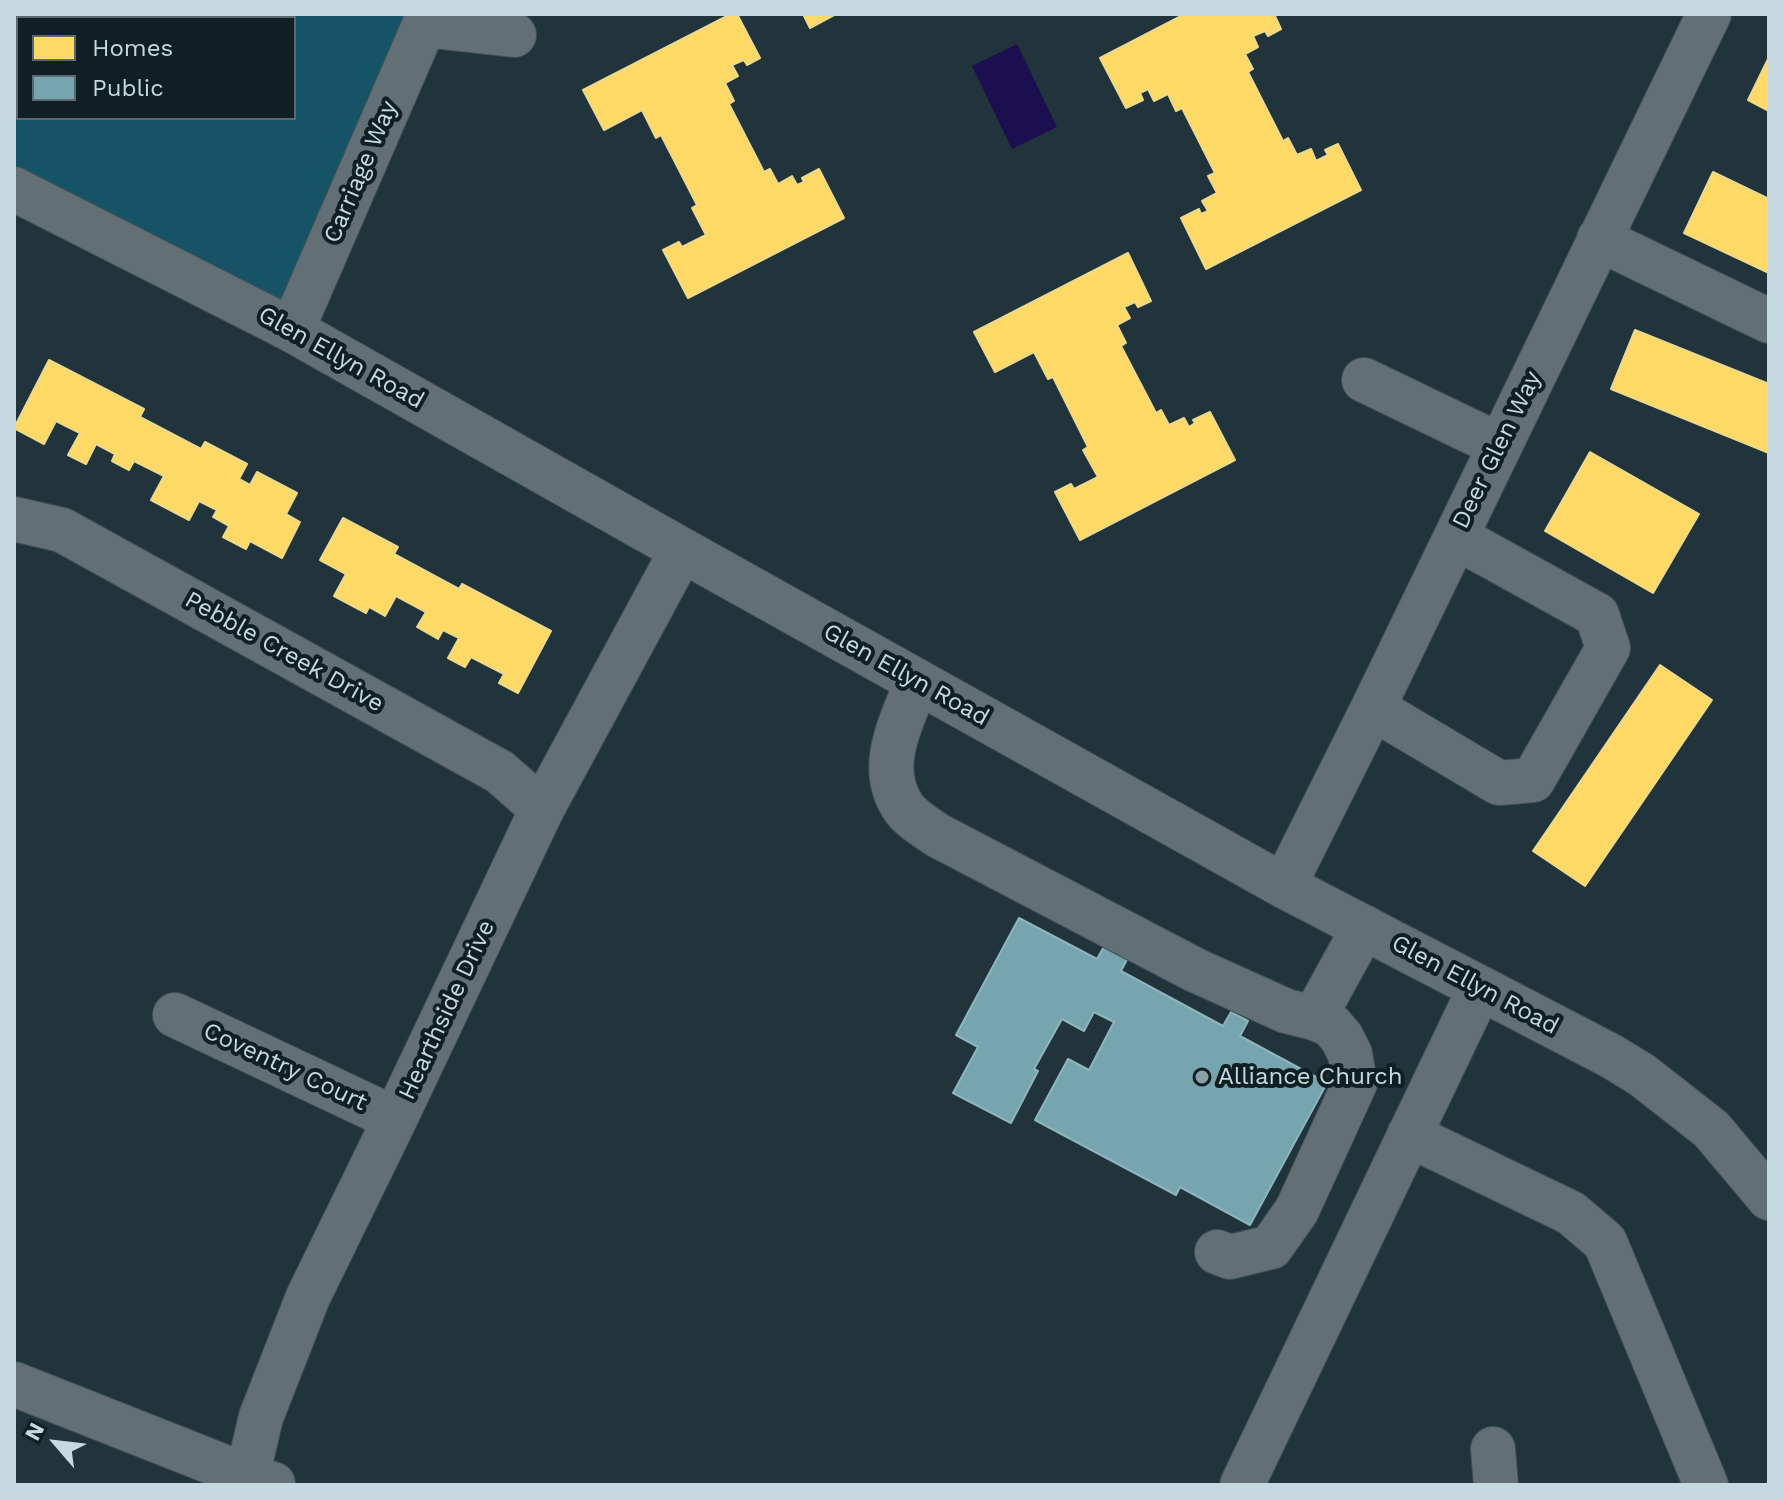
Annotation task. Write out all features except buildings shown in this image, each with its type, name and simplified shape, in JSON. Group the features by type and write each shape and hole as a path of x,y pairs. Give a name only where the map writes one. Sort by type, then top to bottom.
{"street":[{"name":"Deer Glen Way","path":"1284,886 1709,14"},
{"path":"427,20 514,35"},
{"name":"Carriage Way","path":"292,330 427,20"},
{"name":"Glen Ellyn Road","path":"14,189 292,330 1284,886 1611,1056 1642,1075 1711,1129 1769,1198"},
{"path":"1599,239 1769,321"},
{"path":"1364,380 1499,445"},
{"name":"Pebble Creek Drive","path":"14,519 62,530 500,772 542,809"},
{"path":"1373,708 1499,783 1533,780 1608,648 1597,615 1456,537"},
{"name":"Hearthside Drive","path":"256,1482 261,1417 308,1297 542,809 682,550"},
{"path":"917,681 891,753 891,783 904,809 937,835 1195,970 1286,1011 1331,1025 1342,1038 1350,1054 1355,1083 1297,1210 1271,1247 1230,1257 1217,1252"},
{"path":"1314,1018 1364,927"},
{"path":"1242,1485 1480,988"},
{"name":"Coventry Court","path":"175,1015 395,1119"},
{"path":"1409,1135 1571,1213 1605,1242 1706,1485"},
{"path":"14,1384 256,1482"}],"shaded area":[{"path":"14,14 413,14 278,305 14,165"},
{"path":"1017,44 1057,127 1012,149 972,66"}],"place":[{"name":"Alliance Church","path":"1202,1077"}]}
